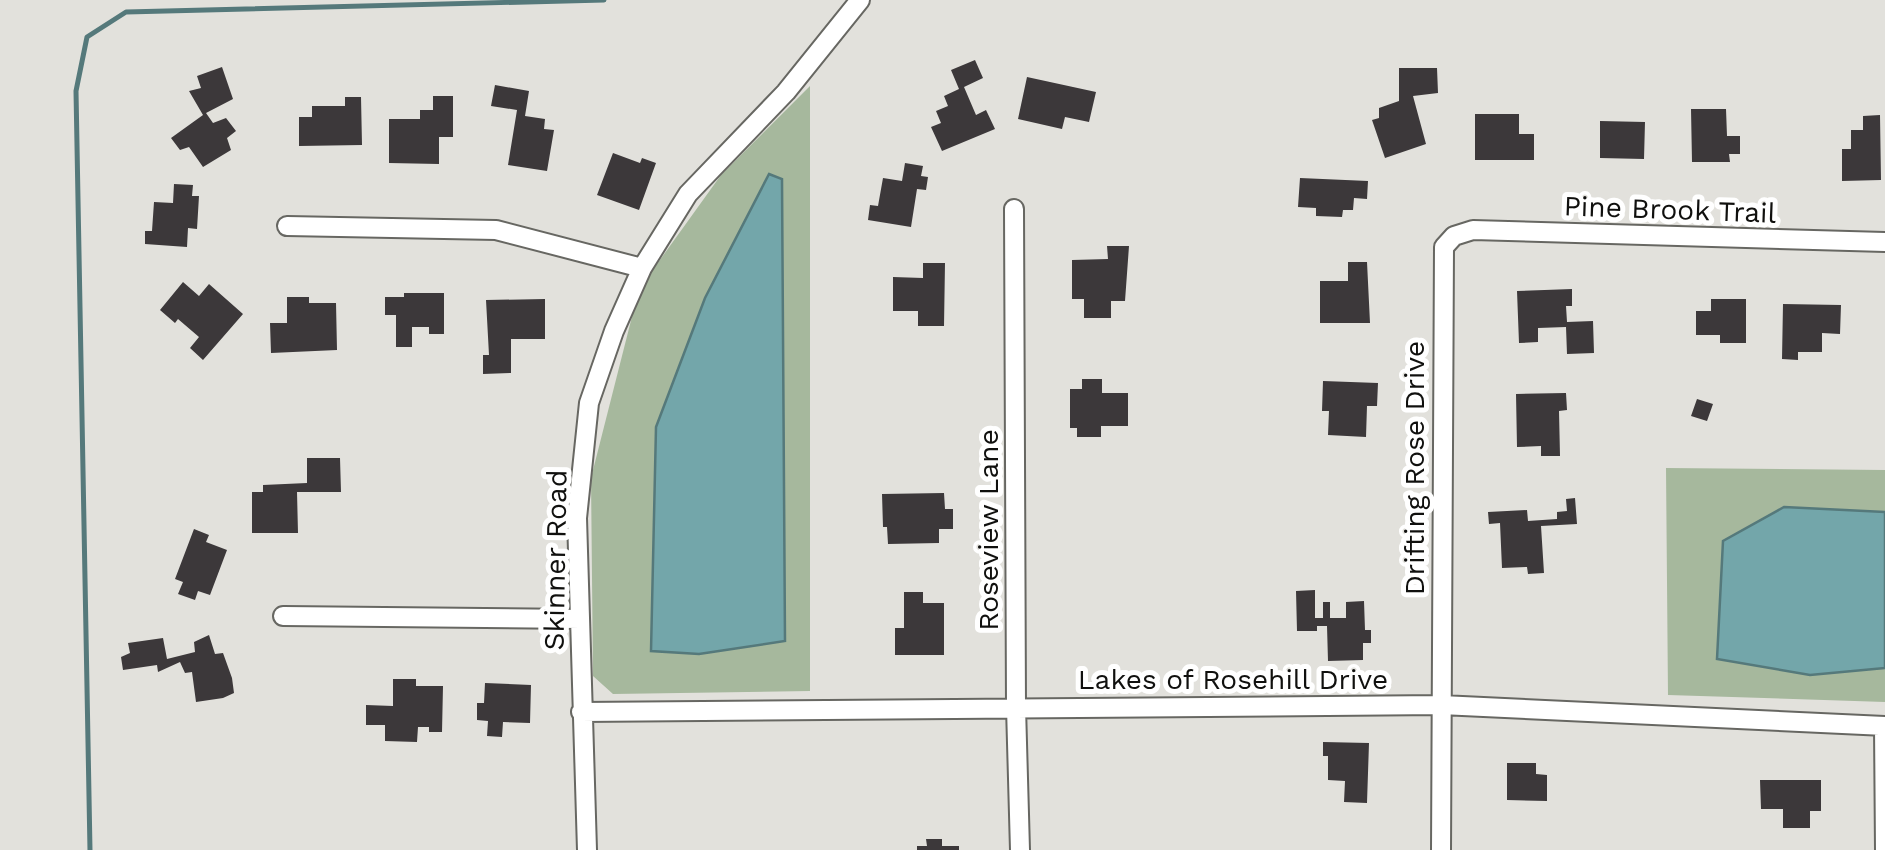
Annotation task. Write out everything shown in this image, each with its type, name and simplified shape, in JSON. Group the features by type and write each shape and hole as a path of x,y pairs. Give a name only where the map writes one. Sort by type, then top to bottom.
{"street":[{"name":"Skinner Road","path":"587,850 577,518 589,402 642,268 688,194 786,92 860,0"},
{"name":"Roseview Lane","path":"1014,209 1020,850"},
{"path":"287,226 496,230 642,268"},
{"name":"Pine Brook Trail","path":"1454,236 1474,230 1885,242"},
{"name":"Drifting Rose Drive","path":"1441,850 1441,258 1444,247 1454,236"},
{"path":"283,616 580,619"},
{"name":"Lakes of Rosehill Drive","path":"582,712 1441,705 1884,726"},
{"path":"1884,726 1885,850"}],"green space":[{"path":"810,86 810,691 613,694 593,676 591,478 639,289 721,175"},
{"path":"1666,468 1885,470 1885,702 1668,695"}],"water":[{"path":"769,174 782,179 785,641 699,654 651,651 656,427 705,298"},
{"path":"1784,507 1885,512 1885,668 1810,675 1717,659 1723,541"}],"building":[{"path":"975,60 983,78 964,87 976,115 986,110 995,129 942,151 931,127 941,123 936,111 948,106 944,96 959,89 951,70"},
{"path":"222,67 233,99 206,113 213,123 226,118 236,131 227,138 231,150 203,167 189,147 180,150 171,138 203,115 189,91 201,88 197,76"},
{"path":"1399,68 1437,68 1438,93 1413,96 1426,144 1385,158 1372,120 1379,118 1379,108 1399,101"},
{"path":"1027,77 1096,92 1089,122 1065,117 1062,129 1018,119"},
{"path":"495,85 529,91 525,116 545,119 544,129 554,130 547,171 508,165 517,110 491,106"},
{"path":"433,96 453,96 453,137 439,137 439,164 389,163 389,119 420,119 420,110 433,110"},
{"path":"345,97 361,97 362,145 299,146 299,117 312,117 312,106 345,106"},
{"path":"1691,109 1726,109 1727,136 1740,136 1740,154 1729,154 1730,162 1692,162"},
{"path":"1475,114 1519,114 1519,134 1534,134 1534,160 1475,160"},
{"path":"1880,115 1881,180 1842,181 1842,149 1851,149 1851,130 1863,130 1863,116"},
{"path":"1600,121 1645,122 1644,159 1600,158"},
{"path":"613,153 640,163 642,158 656,163 639,210 597,195"},
{"path":"905,163 923,166 921,176 928,177 926,190 917,189 911,227 868,220 870,205 878,206 883,178 902,181"},
{"path":"1300,178 1368,181 1367,199 1354,198 1353,210 1343,210 1342,217 1316,216 1316,208 1298,207"},
{"path":"174,184 193,185 192,196 199,196 197,229 188,228 187,247 145,244 145,231 152,231 154,202 173,203"},
{"path":"1107,246 1129,246 1125,301 1111,301 1111,318 1084,318 1084,299 1072,299 1072,260 1108,259"},
{"path":"1348,262 1367,262 1370,323 1320,323 1320,281 1348,281"},
{"path":"923,263 945,263 944,326 918,326 918,311 893,311 893,277 923,278"},
{"path":"183,282 199,296 209,284 243,314 203,360 190,348 199,337 160,310"},
{"path":"1572,289 1572,306 1566,306 1567,322 1593,321 1594,353 1567,354 1566,327 1538,328 1538,342 1519,343 1517,291"},
{"path":"404,293 444,293 444,334 429,334 429,327 412,327 412,347 396,347 396,315 385,315 385,297 404,297"},
{"path":"287,297 309,297 309,303 336,303 337,350 271,353 270,323 287,323"},
{"path":"545,299 545,339 511,339 511,373 483,374 483,355 489,355 486,300"},
{"path":"1711,299 1746,299 1746,343 1720,343 1720,335 1696,335 1696,311 1711,311"},
{"path":"1783,304 1841,305 1840,334 1822,333 1822,352 1798,352 1798,360 1782,359"},
{"path":"1082,379 1102,379 1102,393 1128,393 1128,426 1101,426 1101,437 1077,437 1077,428 1070,428 1070,389 1082,389"},
{"path":"1323,381 1378,383 1377,406 1367,406 1366,437 1328,435 1329,411 1322,411"},
{"path":"1566,393 1567,410 1559,411 1560,456 1541,456 1541,446 1517,447 1516,394"},
{"path":"1697,399 1713,404 1707,421 1691,416"},
{"path":"307,458 340,458 341,492 297,492 298,533 252,533 252,492 263,492 263,485 307,483"},
{"path":"944,493 945,509 953,509 953,529 939,529 939,543 888,544 882,494"},
{"path":"1575,498 1577,524 1541,526 1544,573 1528,574 1527,567 1502,568 1500,523 1489,524 1488,512 1527,510 1528,521 1557,519 1557,512 1567,511 1566,499"},
{"path":"194,529 209,535 206,542 227,550 210,595 198,591 195,600 178,594 183,582 175,579"},
{"path":"1315,590 1315,618 1323,618 1323,602 1330,602 1330,618 1346,618 1346,602 1364,601 1365,630 1371,630 1371,643 1363,643 1363,660 1328,661 1327,626 1317,626 1317,631 1297,631 1296,591"},
{"path":"904,592 923,592 923,603 944,603 944,655 895,655 895,628 904,628"},
{"path":"209,635 215,654 223,653 232,678 234,693 223,698 196,702 192,672 185,673 180,662 158,672 157,665 123,670 121,657 130,653 128,643 163,638 167,659 195,652 194,642"},
{"path":"393,679 416,679 416,686 443,686 442,732 418,727 417,742 385,741 385,725 366,725 366,705 393,706"},
{"path":"485,683 531,685 530,723 503,722 502,737 487,736 488,721 477,720 477,703 484,703"},
{"path":"1323,742 1369,743 1367,803 1344,802 1345,781 1328,780 1328,756 1323,756"},
{"path":"1507,763 1536,763 1536,774 1547,775 1547,801 1507,800"},
{"path":"1760,780 1821,780 1821,811 1810,811 1810,828 1783,828 1783,809 1761,809"},
{"path":"926,839 942,839 942,846 959,846 959,850 917,850 917,846 927,846"}],"waterway":[{"path":"90,850 76,91 87,37 126,12 604,0"}]}
